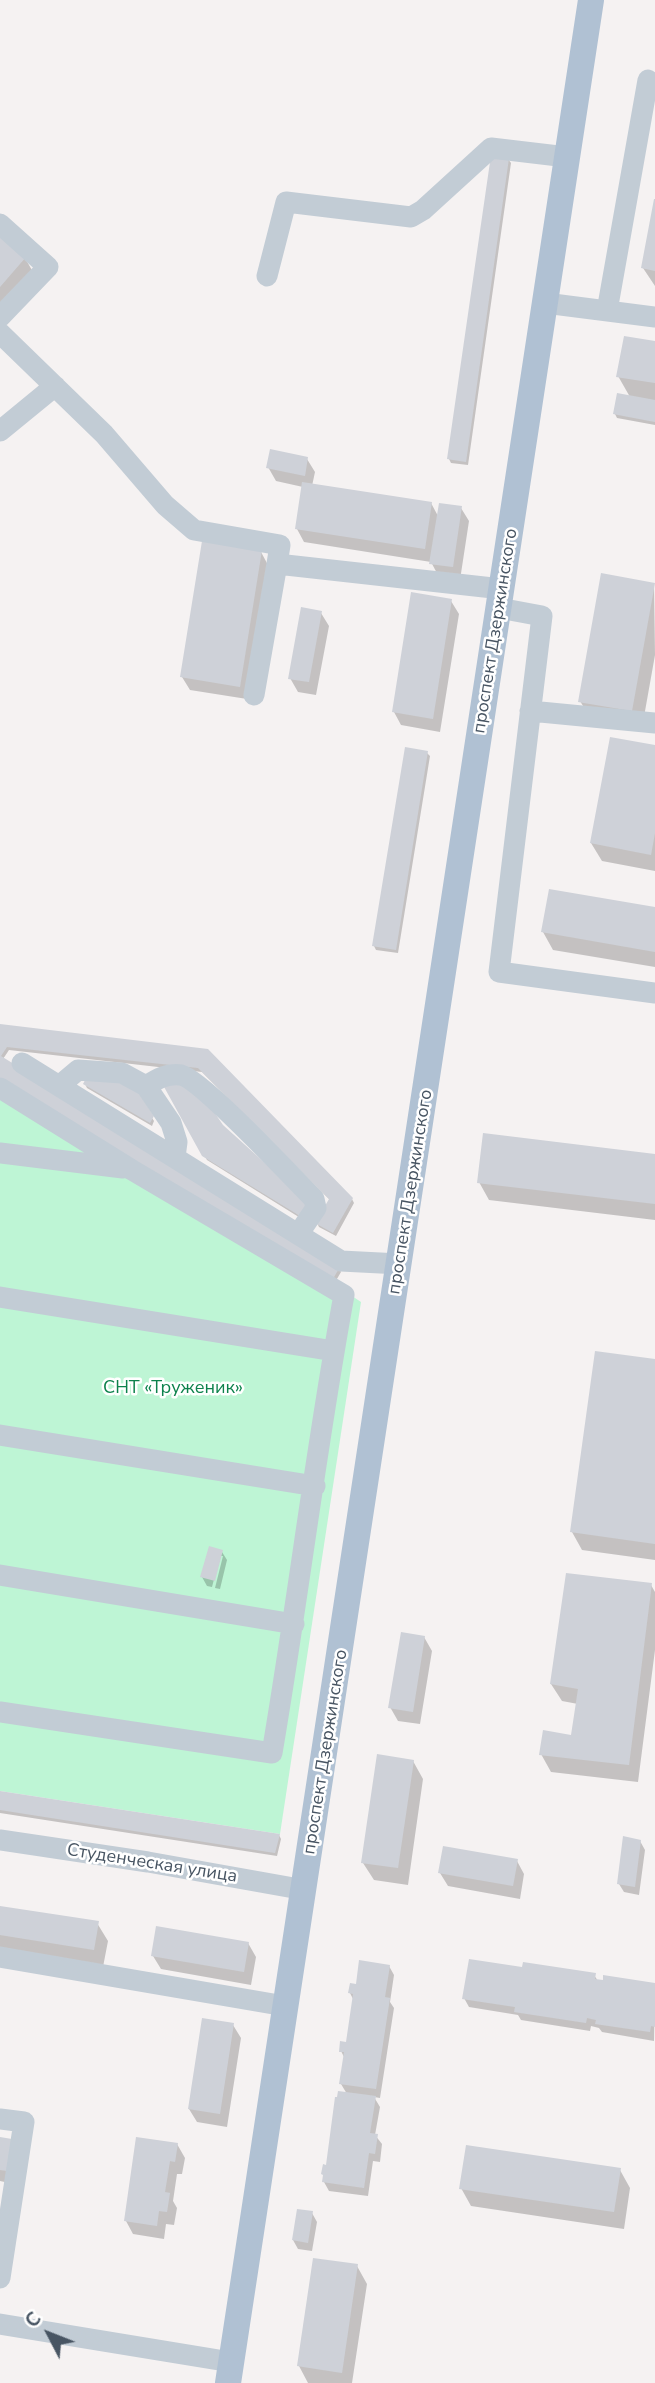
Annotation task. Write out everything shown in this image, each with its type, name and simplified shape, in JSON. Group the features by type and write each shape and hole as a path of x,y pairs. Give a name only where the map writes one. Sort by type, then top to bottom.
{"main road":[{"name":"проспект Дзержинского","path":"230,2372 591,0"}],"street":[{"path":"607,310 648,80"},
{"path":"267,276 286,202 411,217 491,148 568,157"},
{"path":"0,224 48,267 0,317"},
{"path":"545,303 655,317"},
{"path":"0,333 104,434 165,505 194,530 281,545 254,695"},
{"path":"0,431 54,386"},
{"path":"277,564 500,598 541,616 499,972 655,993"},
{"path":"530,711 655,723"},
{"path":"22,1063 341,1261 400,1264"},
{"path":"59,1086 78,1070 121,1073 146,1086 171,1123 177,1142 175,1157"},
{"path":"146,1086 164,1076 182,1075 234,1119 314,1199 316,1208 299,1233"},
{"path":"0,1088 132,1170 344,1295 272,1753 0,1712"},
{"path":"0,1153 132,1170"},
{"path":"0,1297 334,1352"},
{"path":"0,1435 315,1486"},
{"path":"0,1575 294,1624"},
{"name":"Студенческая улица","path":"0,1840 148,1862 305,1890"},
{"path":"0,1957 285,2007"},
{"path":"0,2119 24,2122 0,2278"},
{"path":"0,2323 230,2372"}],"green space":[{"name":"СНТ «Труженик»","path":"0,1078 361,1302 280,1834 0,1791"}],"building":[{"path":"491,155 509,158 466,462 447,459"},
{"path":"655,199 655,271 641,268"},
{"path":"0,234 26,257 0,287"},
{"path":"624,336 655,341 655,383 616,377"},
{"path":"617,393 655,400 655,422 613,414"},
{"path":"270,449 308,457 305,476 266,468"},
{"path":"302,482 432,502 425,549 295,529"},
{"path":"439,503 462,506 453,567 429,564"},
{"path":"202,541 262,550 240,687 180,677"},
{"path":"601,573 655,583 632,711 578,702"},
{"path":"411,592 452,599 433,719 392,712"},
{"path":"301,607 322,611 309,682 288,679"},
{"path":"610,737 655,745 655,833 651,855 590,843"},
{"path":"405,747 428,751 396,950 372,946"},
{"path":"549,889 655,907 655,952 541,932"},
{"path":"0,1024 208,1049 353,1198 333,1233 315,1223 329,1199 198,1068 7,1047 1,1056 340,1267 331,1282 0,1078"},
{"path":"88,1074 129,1078 154,1116 150,1123 83,1084"},
{"path":"172,1077 199,1090 223,1125 308,1202 300,1216 202,1156 163,1085"},
{"path":"483,1133 655,1154 655,1204 477,1183"},
{"path":"595,1351 655,1359 655,1544 570,1532"},
{"path":"209,1546 223,1550 215,1581 200,1577"},
{"path":"566,1573 652,1583 629,1765 539,1755 543,1730 571,1735 578,1689 550,1684"},
{"path":"401,1632 425,1636 413,1712 388,1708"},
{"path":"377,1754 414,1760 398,1868 361,1863"},
{"path":"0,1791 280,1834 275,1853 0,1810"},
{"path":"623,1836 641,1840 635,1887 617,1884"},
{"path":"443,1846 518,1859 513,1886 438,1873"},
{"path":"0,1906 99,1921 94,1950 0,1935"},
{"path":"156,1926 249,1942 244,1972 151,1956"},
{"path":"469,1959 522,1967 523,1962 596,1973 595,1979 603,1980 603,1975 655,1983 655,2027 651,2026 650,2032 595,2024 596,2020 587,2018 586,2023 514,2012 515,2007 462,1999"},
{"path":"359,1960 390,1965 385,1997 390,1998 376,2089 339,2084 344,2052 339,2052 340,2041 346,2042 353,1994 348,1993 350,1983 356,1984"},
{"path":"202,2018 234,2023 220,2114 188,2109"},
{"path":"338,2091 376,2096 370,2133 378,2134 375,2154 369,2153 364,2188 322,2182 321,2174 323,2164 326,2165"},
{"path":"0,2137 12,2139 7,2171 0,2170"},
{"path":"136,2137 178,2143 175,2162 170,2161 165,2192 170,2193 167,2212 159,2211 157,2226 124,2221"},
{"path":"466,2145 621,2168 614,2212 459,2189"},
{"path":"297,2209 313,2211 308,2243 292,2240"},
{"path":"313,2258 358,2264 342,2373 297,2366"}]}
